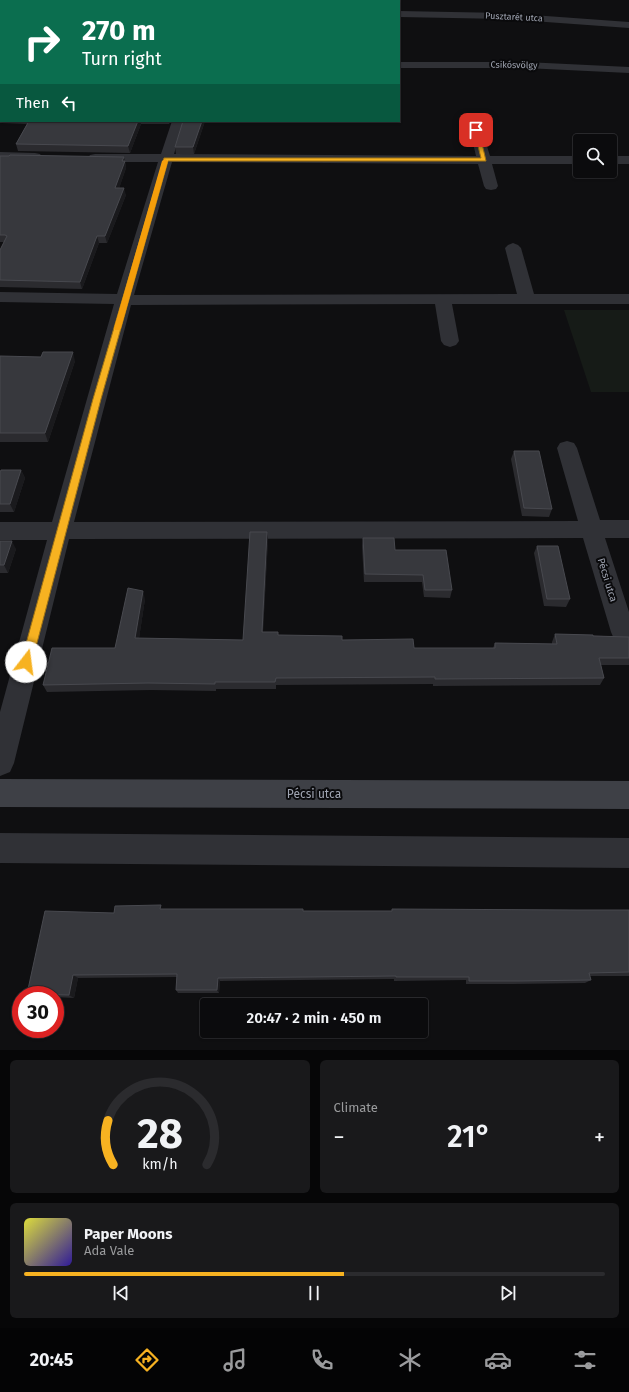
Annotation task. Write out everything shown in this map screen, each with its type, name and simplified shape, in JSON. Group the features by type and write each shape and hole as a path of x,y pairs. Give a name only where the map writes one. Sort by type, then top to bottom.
{"main road":[{"name":"Pécsi utca","path":"0,793 629,795"}],"street":[{"name":"Pusztarét utca","path":"400,14 505,16 629,25"},
{"name":"Csikósvölgy","path":"400,65 525,65 629,70"},
{"path":"0,763 125,300 178,122"},
{"path":"476,130 491,186"},
{"path":"0,156 46,157"},
{"path":"85,158 573,160"},
{"path":"617,160 629,160"},
{"path":"513,248 527,299"},
{"path":"0,297 125,300 629,299"},
{"path":"443,299 450,341"},
{"name":"Pécsi utca","path":"567,448 623,632"},
{"path":"0,531 629,529"},
{"path":"0,848 629,853"}],"shaded area":[{"path":"564,310 629,310 629,392 591,392"}],"building":[{"path":"28,122 138,122 128,146 16,144"},
{"path":"183,122 202,122 193,147 175,147"},
{"path":"0,156 124,157 122,161 125,161 115,188 124,188 105,236 97,236 80,282 0,280 0,250 7,236 0,235"},
{"path":"43,352 73,352 45,433 0,433 0,356 41,357"},
{"path":"514,451 539,451 552,509 524,508"},
{"path":"1,470 21,470 10,504 0,504"},
{"path":"250,532 267,532 262,632 278,632 278,635 342,636 342,640 413,639 414,648 495,648 495,643 557,644 555,634 629,637 629,658 599,658 604,678 276,678 275,682 215,682 215,684 148,683 43,685 52,648 115,648 128,588 143,591 135,638 243,640"},
{"path":"363,538 394,538 395,550 446,550 452,590 425,590 423,575 365,574"},
{"path":"0,541 12,541 4,565 0,565"},
{"path":"537,546 558,546 570,599 547,599"},
{"path":"161,905 160,909 303,909 303,911 392,911 392,909 629,910 629,972 589,973 591,980 469,981 469,977 396,976 218,978 217,990 176,990 177,974 73,975 69,995 64,995 64,986 29,986 45,911 114,913 115,906"}],"slow traffic":[{"path":"117,328 146,222 165,161"}],"route":[{"path":"26,662 146,222 166,159 484,160 476,130"}]}
